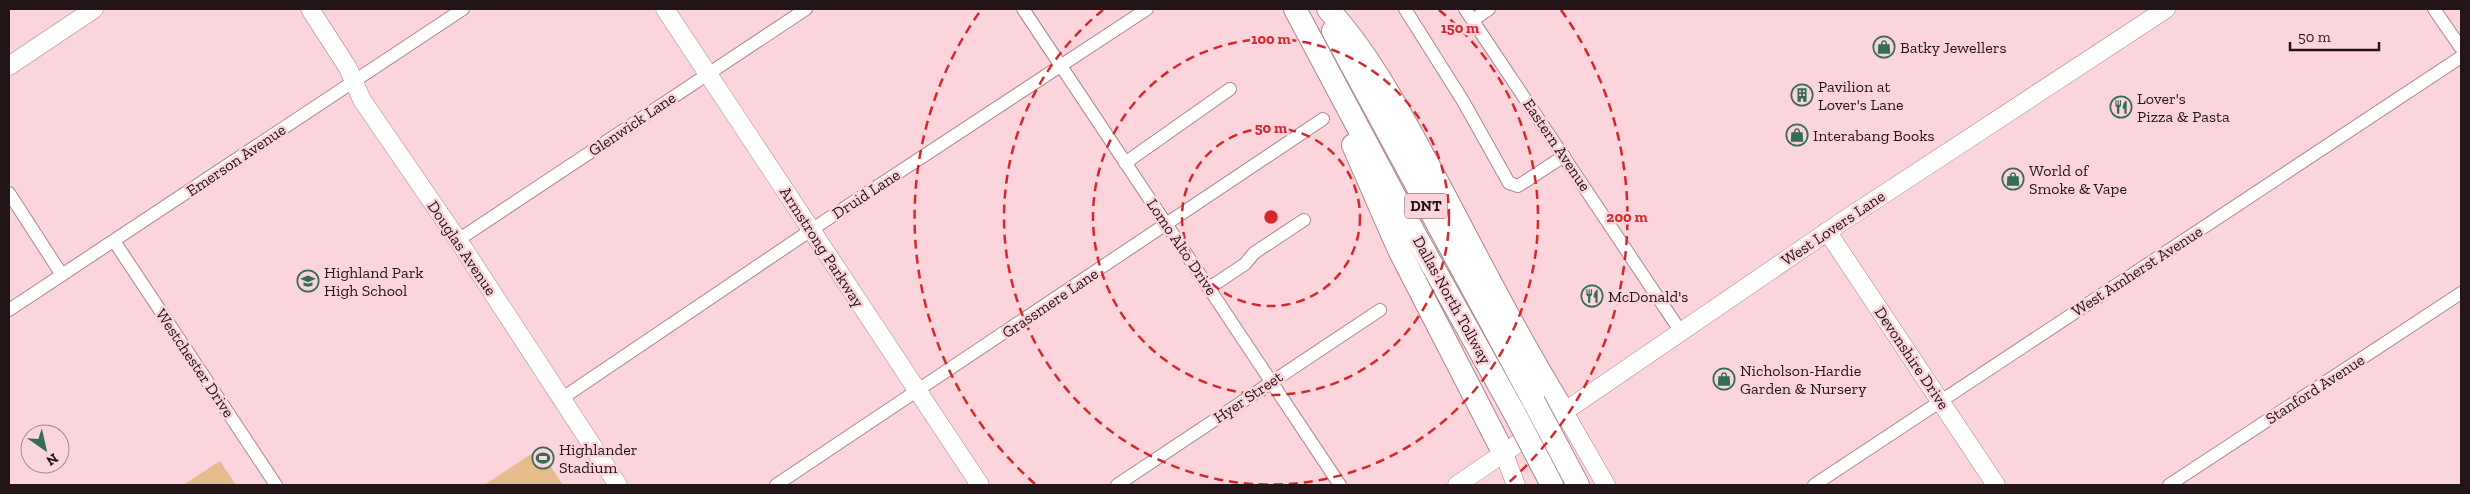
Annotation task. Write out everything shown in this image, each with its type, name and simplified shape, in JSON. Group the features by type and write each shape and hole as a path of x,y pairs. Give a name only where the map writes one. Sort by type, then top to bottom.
{"highway":[{"name":"Dallas North Tollway","path":"1295,9 1552,485"},
{"name":"Dallas North Tollway","path":"1321,9 1578,485"},
{"path":"1328,9 1349,31 1392,98 1532,359 1564,412"},
{"path":"1342,96 1354,148 1399,250 1504,454"}],"street":[{"path":"9,66 94,9"},
{"name":"Douglas Avenue","path":"310,9 348,68 362,100 458,240 618,485"},
{"name":"Emerson Avenue","path":"9,310 463,9"},
{"name":"Armstrong Parkway","path":"665,9 980,485"},
{"name":"Glenwick Lane","path":"458,240 806,9"},
{"name":"Lomo Alto Drive","path":"1023,9 1340,485"},
{"name":"Druid Lane","path":"561,399 811,230 1147,9"},
{"path":"1405,9 1463,101 1509,183 1518,186 1564,156"},
{"name":"Eastern Avenue","path":"1465,9 1681,332"},
{"path":"1473,20 1489,9"},
{"path":"2434,9 2461,48"},
{"name":"West Lovers Lane","path":"1457,485 1827,232 2159,11"},
{"name":"West Amherst Avenue","path":"1814,485 2461,57"},
{"path":"1125,163 1230,89"},
{"name":"Grassmere Lane","path":"776,485 918,392 1323,119"},
{"path":"9,193 62,275"},
{"path":"1209,288 1245,264 1254,253 1304,220"},
{"name":"Devonshire Drive","path":"1827,232 1996,485"},
{"name":"Westchester Drive","path":"114,241 276,485"},
{"name":"Stanford Avenue","path":"2168,485 2461,293"},
{"name":"Hyer Street","path":"1117,485 1380,310"},
{"path":"1564,412 1606,485"},
{"path":"1504,454 1516,485"}],"shaded area":[{"path":"539,449 563,485 484,485"},
{"path":"220,461 236,485 183,485"}],"place":[{"name":"Batky Jewellers","path":"1884,47"},
{"name":"Pavilion at Lover's Lane","path":"1802,95"},
{"name":"Lover's Pizza & Pasta","path":"2121,107"},
{"name":"Interabang Books","path":"1797,135"},
{"name":"World of Smoke & Vape","path":"2013,179"},
{"name":"Highland Park High School","path":"308,281"},
{"name":"McDonald's","path":"1592,296"},
{"name":"Nicholson-Hardie Garden & Nursery","path":"1724,379"},
{"name":"Highlander Stadium","path":"543,458"}]}
